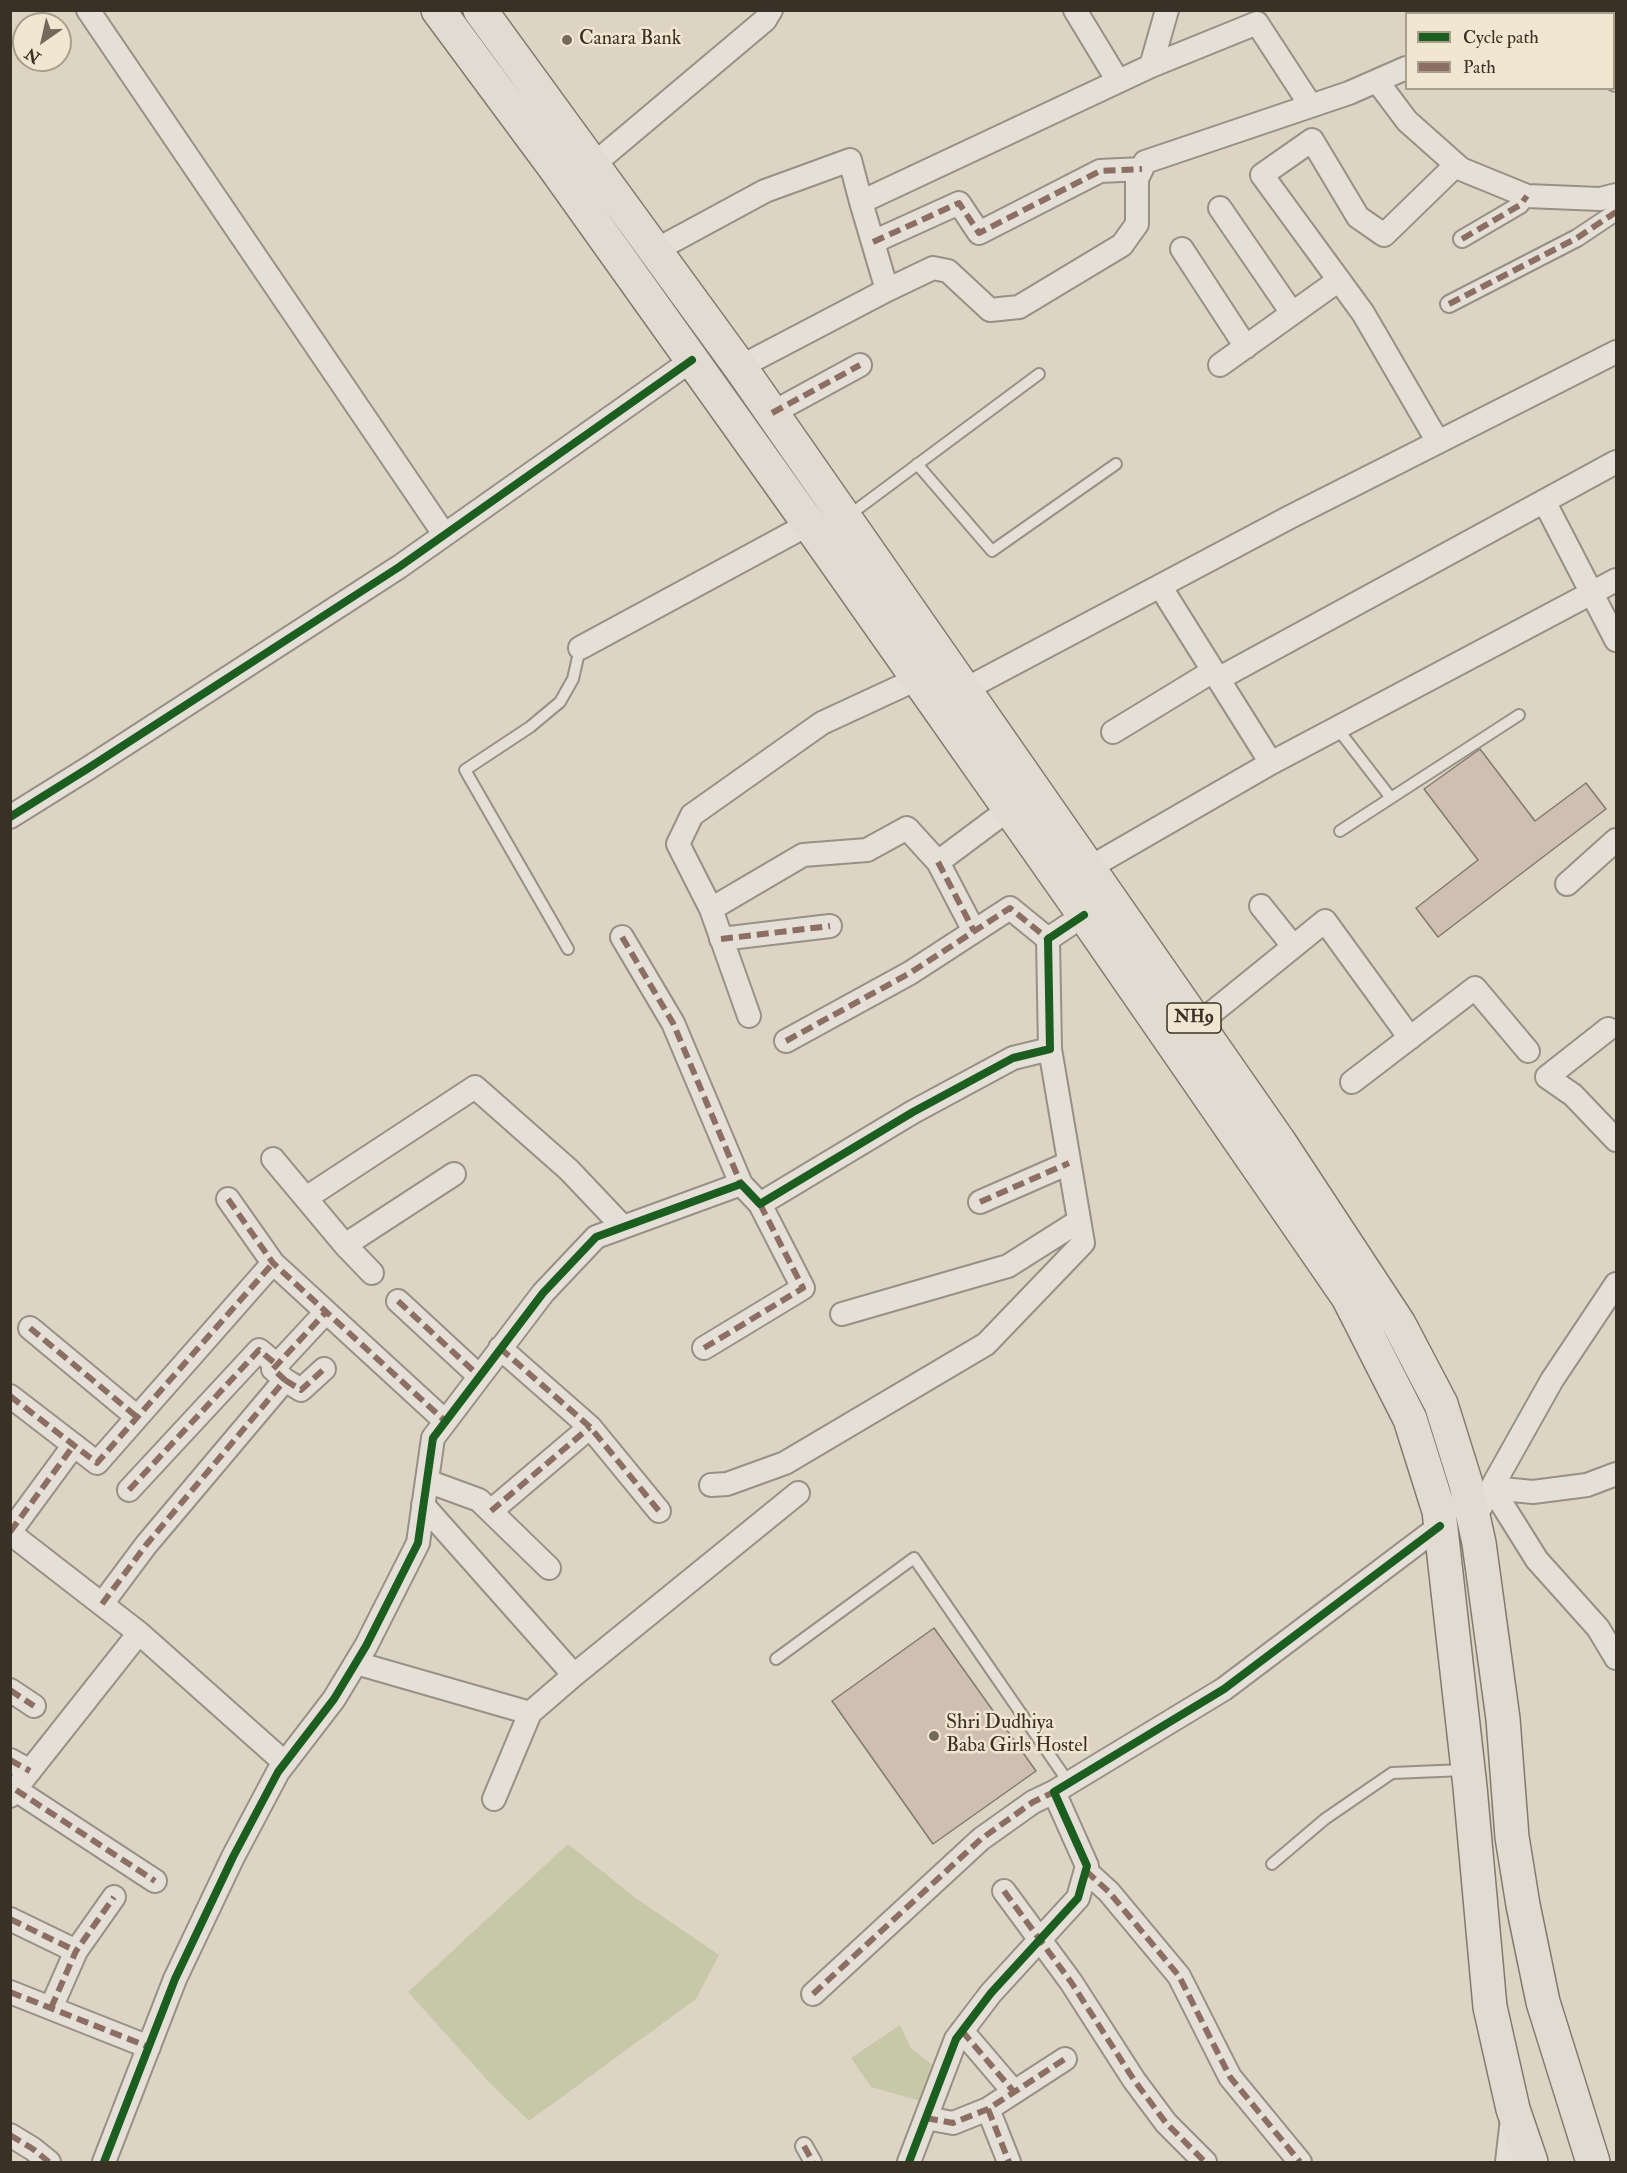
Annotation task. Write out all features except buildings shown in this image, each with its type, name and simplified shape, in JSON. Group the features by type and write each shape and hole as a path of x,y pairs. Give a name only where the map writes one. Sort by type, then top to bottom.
{"highway":[{"name":"NH9","path":"438,10 555,168 809,524 1084,915 1348,1297 1410,1419 1439,1511 1490,2007 1513,2109 1531,2163"},
{"name":"NH9","path":"480,10 740,367 1198,1024 1280,1143 1399,1324 1442,1404 1474,1519 1503,1719 1512,1838 1523,1905 1543,2002 1593,2163"}],"street":[{"path":"88,10 444,534"},
{"path":"594,164 765,20 771,10"},
{"path":"1075,10 1118,81"},
{"path":"1151,66 1167,10"},
{"path":"861,202 1151,66 1257,23 1311,106"},
{"path":"740,367 933,268 948,271 990,310 1019,307 1122,245 1137,224 1137,179 1145,162 1349,93 1405,69"},
{"path":"1377,81 1407,121 1461,169 1527,196 1600,199 1617,195"},
{"path":"1438,442 1363,313 1262,175 1312,140 1358,217 1384,235 1456,165"},
{"path":"656,250 765,191 850,160 887,290"},
{"path":"873,242 959,203 979,233 1100,171 1142,169"},
{"path":"1462,239 1520,205 1527,196"},
{"path":"1220,208 1292,313"},
{"path":"1449,304 1577,238 1617,212"},
{"path":"1182,249 1246,346"},
{"path":"1220,365 1339,280"},
{"path":"964,690 1290,517 1617,352"},
{"path":"10,817 87,770 399,567 692,360"},
{"path":"772,413 860,365"},
{"path":"1113,732 1617,462"},
{"path":"1544,501 1617,640"},
{"path":"580,648 809,524"},
{"path":"1089,868 1271,763 1617,580"},
{"path":"1160,586 1271,763"},
{"path":"749,1016 711,909 678,843 692,815 822,723 916,679"},
{"path":"938,862 1008,809"},
{"path":"711,909 803,855 867,850 907,828 938,862 974,931"},
{"path":"1567,884 1617,840"},
{"path":"1261,906 1293,946"},
{"path":"711,1485 728,1484 785,1463 986,1344 1083,1243 1050,1049 1048,939 1010,908 910,973 786,1041"},
{"path":"1048,939 1084,915"},
{"path":"1198,1024 1325,921 1410,1038"},
{"path":"721,939 830,927"},
{"path":"622,938 673,1023 741,1184 760,1204 803,1288 704,1348"},
{"path":"1352,1082 1475,988 1528,1051"},
{"path":"1608,1029 1547,1077 1573,1095 1617,1140"},
{"path":"760,1204 913,1112 1013,1058 1050,1049"},
{"path":"306,1198 475,1087 568,1170 623,1227"},
{"path":"273,1159 345,1245 372,1273"},
{"path":"980,1202 1070,1163"},
{"path":"345,1245 454,1174"},
{"path":"104,2163 175,1979 223,1877 278,1772 334,1699 356,1663 418,1542 433,1438 543,1293 596,1237 741,1184"},
{"path":"228,1199 273,1263 445,1421"},
{"path":"842,1314 1008,1266 1079,1221"},
{"path":"10,1396 97,1463 273,1263"},
{"path":"1474,1519 1552,1380 1617,1284"},
{"path":"399,1301 479,1376"},
{"path":"102,1604 326,1312"},
{"path":"30,1328 137,1417"},
{"path":"500,1348 590,1427 659,1511"},
{"path":"129,1490 259,1350 301,1390 324,1369"},
{"path":"491,1511 590,1427"},
{"path":"74,1445 10,1533 139,1633 285,1763"},
{"path":"1492,1488 1533,1492 1587,1485 1617,1474"},
{"path":"427,1481 479,1500 549,1569"},
{"path":"1492,1488 1538,1560 1607,1633 1617,1658"},
{"path":"494,1798 530,1713 798,1493"},
{"path":"423,1505 574,1675"},
{"path":"813,1994 981,1839 1033,1802 1062,1788 1224,1689 1440,1526"},
{"path":"139,1633 13,1793 155,1881"},
{"path":"356,1663 530,1713"},
{"path":"10,1690 34,1706"},
{"path":"10,1760 30,1771"},
{"path":"909,2163 956,2039 991,1993 1078,1898 1087,1866 1062,1788"},
{"path":"1086,1871 1109,1892 1179,1976 1230,2077 1300,2163"},
{"path":"1004,1892 1071,1982 1134,2080 1166,2123 1205,2163"},
{"path":"51,2008 76,1951 114,1898"},
{"path":"10,1919 76,1951"},
{"path":"10,1992 149,2047"},
{"path":"962,2031 1014,2092"},
{"path":"926,2118 953,2123 988,2109 1065,2059"},
{"path":"988,2109 1009,2163"},
{"path":"1507,2163 1513,2109"},
{"path":"10,2135 33,2149 49,2163"},
{"path":"804,2146 813,2163"}],"lane":[{"path":"845,518 1039,374"},
{"path":"917,464 992,551 1116,464"},
{"path":"568,949 465,770 530,728 560,702 573,679 580,648"},
{"path":"1340,831 1519,715"},
{"path":"1337,728 1391,798"},
{"path":"776,1659 914,1558 1062,1788"},
{"path":"1272,1864 1325,1819 1392,1773 1467,1769"}],"green space":[{"path":"568,1844 637,1899 719,1955 696,1999 529,2121 489,2082 408,1992"},
{"path":"900,2025 911,2048 934,2066 924,2102 871,2087 851,2058"}],"marked path":[{"path":"873,242 959,203 979,233 1100,171 1142,169"},
{"path":"1462,239 1520,205 1527,196"},
{"path":"1449,304 1577,238 1616,212"},
{"path":"772,413 860,365"},
{"path":"938,862 974,931"},
{"path":"786,1041 910,973 1010,908 1048,939"},
{"path":"721,939 830,926"},
{"path":"622,937 673,1023 741,1184"},
{"path":"980,1202 1069,1163"},
{"path":"228,1199 273,1263 445,1421"},
{"path":"704,1348 803,1288 760,1204"},
{"path":"10,1396 97,1463 273,1263"},
{"path":"398,1301 479,1376"},
{"path":"102,1604 146,1545 285,1380 273,1369 326,1312"},
{"path":"30,1328 137,1417"},
{"path":"500,1348 590,1427 659,1511"},
{"path":"129,1490 259,1350 277,1365"},
{"path":"285,1380 301,1390 324,1369"},
{"path":"491,1511 590,1427"},
{"path":"10,1532 74,1445"},
{"path":"10,1690 34,1706"},
{"path":"10,1760 30,1771"},
{"path":"16,1790 155,1881"},
{"path":"813,1994 981,1839 1033,1802 1054,1792"},
{"path":"1086,1871 1109,1892 1179,1976 1230,2077 1300,2162"},
{"path":"1004,1891 1071,1982 1134,2080 1166,2123 1205,2162"},
{"path":"51,2008 76,1951 114,1897"},
{"path":"10,1919 76,1951"},
{"path":"10,1992 149,2047"},
{"path":"962,2031 1014,2092"},
{"path":"926,2118 953,2123 988,2109 1065,2059"},
{"path":"988,2109 1009,2162"},
{"path":"10,2135 49,2162"},
{"path":"804,2146 813,2162"}],"cycle path":[{"path":"10,817 399,567 692,360"},
{"path":"104,2162 175,1979 233,1857 278,1772 334,1699 366,1646 418,1543 433,1438 543,1293 596,1237 741,1184 760,1204 913,1112 1013,1058 1050,1049 1048,939 1084,915"},
{"path":"909,2162 956,2039 991,1993 1078,1898 1087,1866 1054,1792 1224,1689 1440,1526"}],"place":[{"name":"Canara Bank","path":"567,40"},
{"name":"Shri Dudhiya Baba Girls Hostel","path":"934,1736"}]}
